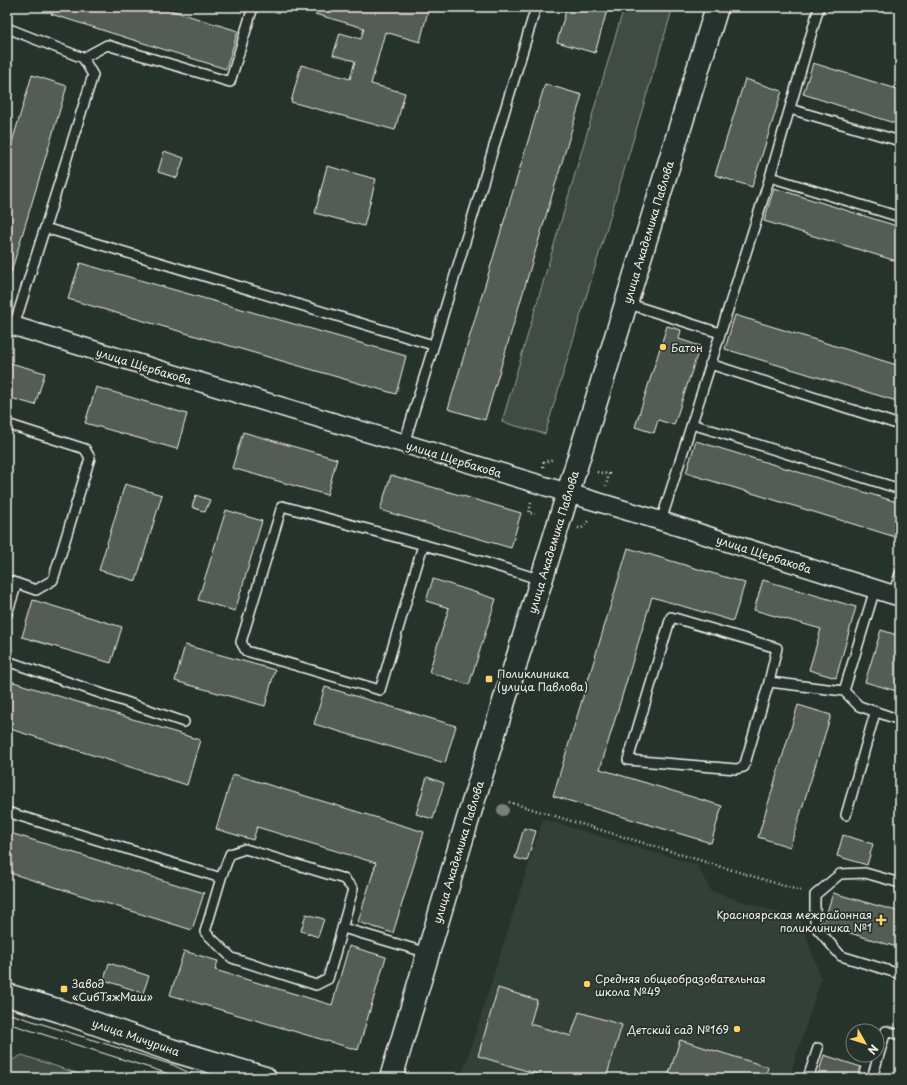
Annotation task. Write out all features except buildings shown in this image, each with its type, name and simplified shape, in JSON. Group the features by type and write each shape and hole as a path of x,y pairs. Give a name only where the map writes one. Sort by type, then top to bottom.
{"main road":[{"name":"улица Академика Павлова","path":"391,1078 541,580 569,493 717,7"},
{"name":"улица Мичурина","path":"7,995 60,1011 171,1050 265,1078"}],"street":[{"name":"улица Щербакова","path":"11,325 569,493 896,596"}],"lane":[{"path":"83,58 107,45 230,82 253,7"},
{"path":"404,444 536,7"},
{"path":"660,521 770,177 819,7"},
{"path":"7,28 83,58 93,75 45,228 11,325"},
{"path":"790,109 900,141"},
{"path":"770,177 900,218"},
{"path":"45,228 433,345"},
{"path":"626,303 720,333"},
{"path":"710,364 900,425"},
{"path":"7,424 85,449 90,458 53,580 36,590 7,580"},
{"path":"692,424 900,489"},
{"path":"423,546 380,690 246,651 240,642 282,506 423,546 541,580"},
{"path":"896,596 900,574"},
{"path":"7,614 17,583"},
{"path":"844,691 875,589"},
{"path":"671,617 777,648 769,682 744,767 736,769 628,760 671,617"},
{"path":"7,661 184,722"},
{"path":"769,682 844,691 859,706 875,713 900,720"},
{"path":"846,815 875,713"},
{"path":"7,812 221,878"},
{"path":"245,849 344,879 353,889 328,978 316,986 232,958 205,932 221,878 230,854 245,849"},
{"path":"900,883 865,873 840,874 815,896 815,926 841,956 900,974"},
{"path":"343,928 428,953"},
{"path":"872,1078 886,1031 900,1035"},
{"path":"808,1078 818,1048"}],"path":[{"path":"542,469 544,462 554,459"},
{"path":"597,472 609,474 606,487"},
{"path":"532,503 529,513 534,514"},
{"path":"578,527 582,528 586,521 591,518"},
{"path":"509,802 815,896"}],"shaded area":[{"path":"624,7 673,7 545,434 502,422"},
{"name":"Средняя общеобразовательная школа №49","path":"543,819 697,865 711,891 801,920 821,979 789,1078 461,1078"},
{"path":"22,1055 91,1078 7,1078 7,1063"}],"tram line":[{"path":"7,1013 173,1065 200,1078"},
{"path":"7,1023 182,1078"}],"place":[{"name":"Батон","path":"663,347"},
{"name":"Поликлиника (улица Павлова)","path":"489,679"},
{"name":"Красноярская межрайонная поликлиника №1","path":"881,920"},
{"name":"Средняя общеобразовательная школа №49","path":"587,984"},
{"name":"Завод «СибТяжМаш»","path":"64,989"},
{"name":"Детский сад №169","path":"737,1029"}]}
